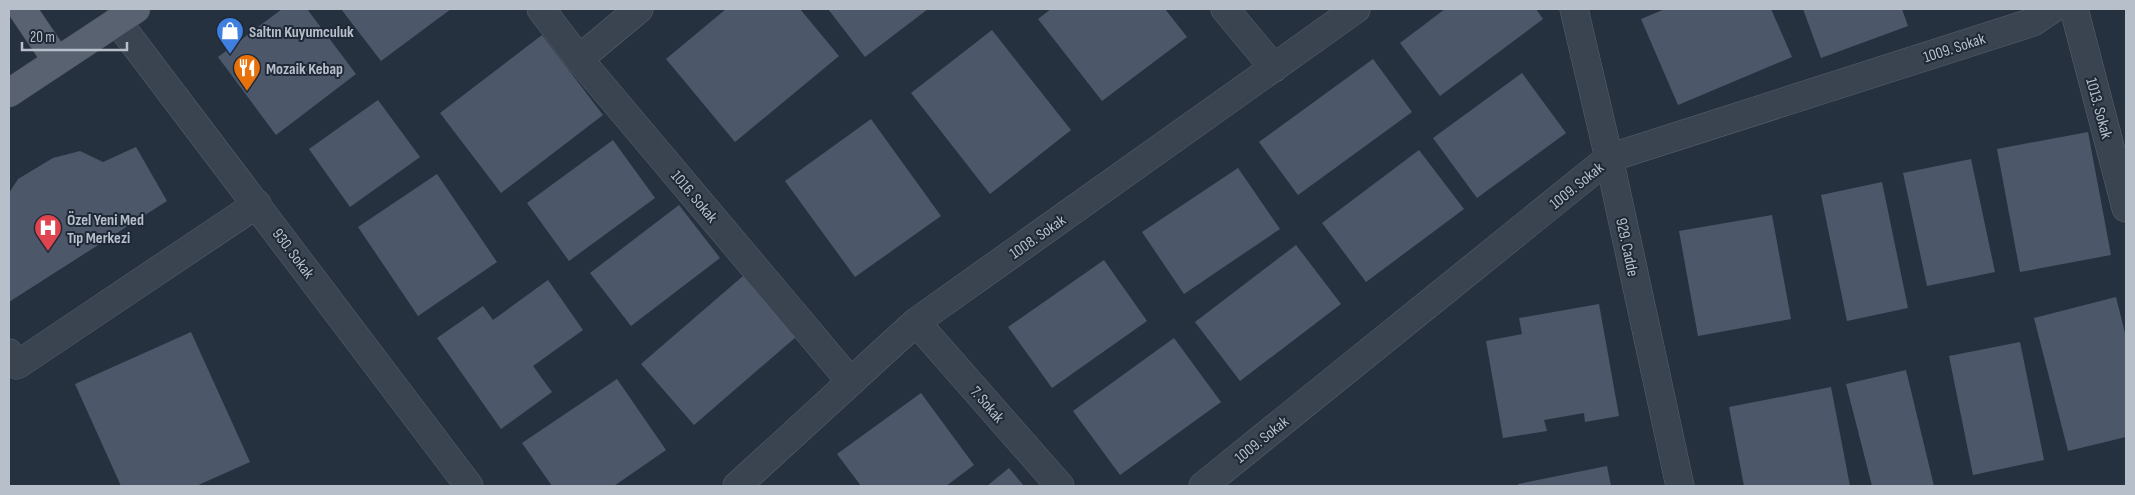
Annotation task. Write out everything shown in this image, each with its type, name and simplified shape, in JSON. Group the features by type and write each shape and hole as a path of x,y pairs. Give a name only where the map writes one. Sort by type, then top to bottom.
{"main road":[{"path":"22,9 57,61"},
{"path":"9,93 126,15"}],"street":[{"name":"1016. Sokak","path":"541,9 579,59 851,382"},
{"path":"579,59 638,9"},
{"path":"1225,9 1274,68"},
{"name":"1008. Sokak","path":"737,486 916,322 1356,9"},
{"name":"929. Cadde","path":"1574,9 1609,158 1680,486"},
{"name":"1009. Sokak","path":"1203,486 1609,158 2033,22 2052,9"},
{"name":"1013. Sokak","path":"2074,9 2126,208"},
{"name":"930. Sokak","path":"126,15 257,204 469,486"},
{"path":"9,353 17,365 257,204"},
{"name":"7. Sokak","path":"916,322 1060,486"}],"building":[{"path":"282,9 307,9 356,74 276,135 218,57"},
{"path":"341,9 451,9 381,61"},
{"path":"726,9 800,9 839,56 735,142 666,59"},
{"path":"828,9 928,9 865,57"},
{"path":"1051,9 1165,9 1187,37 1102,101 1038,19"},
{"path":"1445,9 1536,9 1543,19 1440,96 1400,43"},
{"path":"1665,9 1771,9 1792,57 1678,105 1641,19"},
{"path":"1803,9 1902,9 1908,26 1821,58"},
{"path":"992,30 1071,130 990,194 911,93"},
{"path":"542,35 603,115 501,193 440,113"},
{"path":"1373,59 1412,112 1298,195 1259,142"},
{"path":"1522,73 1566,133 1477,198 1433,138"},
{"path":"378,100 420,157 350,207 309,149"},
{"path":"871,119 941,216 855,277 785,181"},
{"path":"2088,132 2111,255 2020,272 1997,149"},
{"path":"613,140 655,198 569,261 527,203"},
{"name":"Özel Yeni Med Tıp Merkezi","path":"136,147 167,201 9,302 9,193 18,179 53,158 80,151 103,162"},
{"path":"1419,150 1464,209 1366,282 1322,223"},
{"path":"1971,159 1995,272 1927,286 1903,173"},
{"path":"1238,168 1280,229 1184,294 1142,232"},
{"path":"437,174 497,262 418,316 358,227"},
{"path":"1882,182 1908,308 1847,321 1821,195"},
{"path":"679,205 720,258 631,326 590,273"},
{"path":"1772,215 1791,319 1698,336 1679,231"},
{"path":"1296,245 1341,304 1240,381 1195,322"},
{"path":"1104,260 1147,321 1052,388 1008,327"},
{"path":"743,276 796,337 694,425 641,364"},
{"path":"548,280 583,330 533,366 552,392 501,429 437,338 483,306 493,320"},
{"path":"2116,297 2126,337 2126,437 2068,451 2034,318"},
{"path":"1599,304 1619,416 1585,422 1584,413 1544,420 1547,431 1503,438 1486,341 1522,334 1519,318"},
{"path":"191,332 250,462 196,486 121,486 75,384"},
{"path":"1174,338 1221,402 1120,475 1073,411"},
{"path":"2020,342 2044,460 1973,475 1949,356"},
{"path":"1906,370 1934,486 1872,486 1846,384"},
{"path":"617,379 666,450 614,486 552,486 522,443"},
{"path":"1831,387 1850,486 1744,486 1729,407"},
{"path":"921,393 974,465 946,486 861,486 837,454"},
{"path":"1607,466 1611,486 1518,486 1518,484"},
{"path":"1009,468 1024,486 987,486"}],"place":[{"name":"Saltın Kuyumculuk","path":"230,55"},
{"name":"Mozaik Kebap","path":"247,92"},
{"name":"Özel Yeni Med Tıp Merkezi","path":"48,252"}]}
